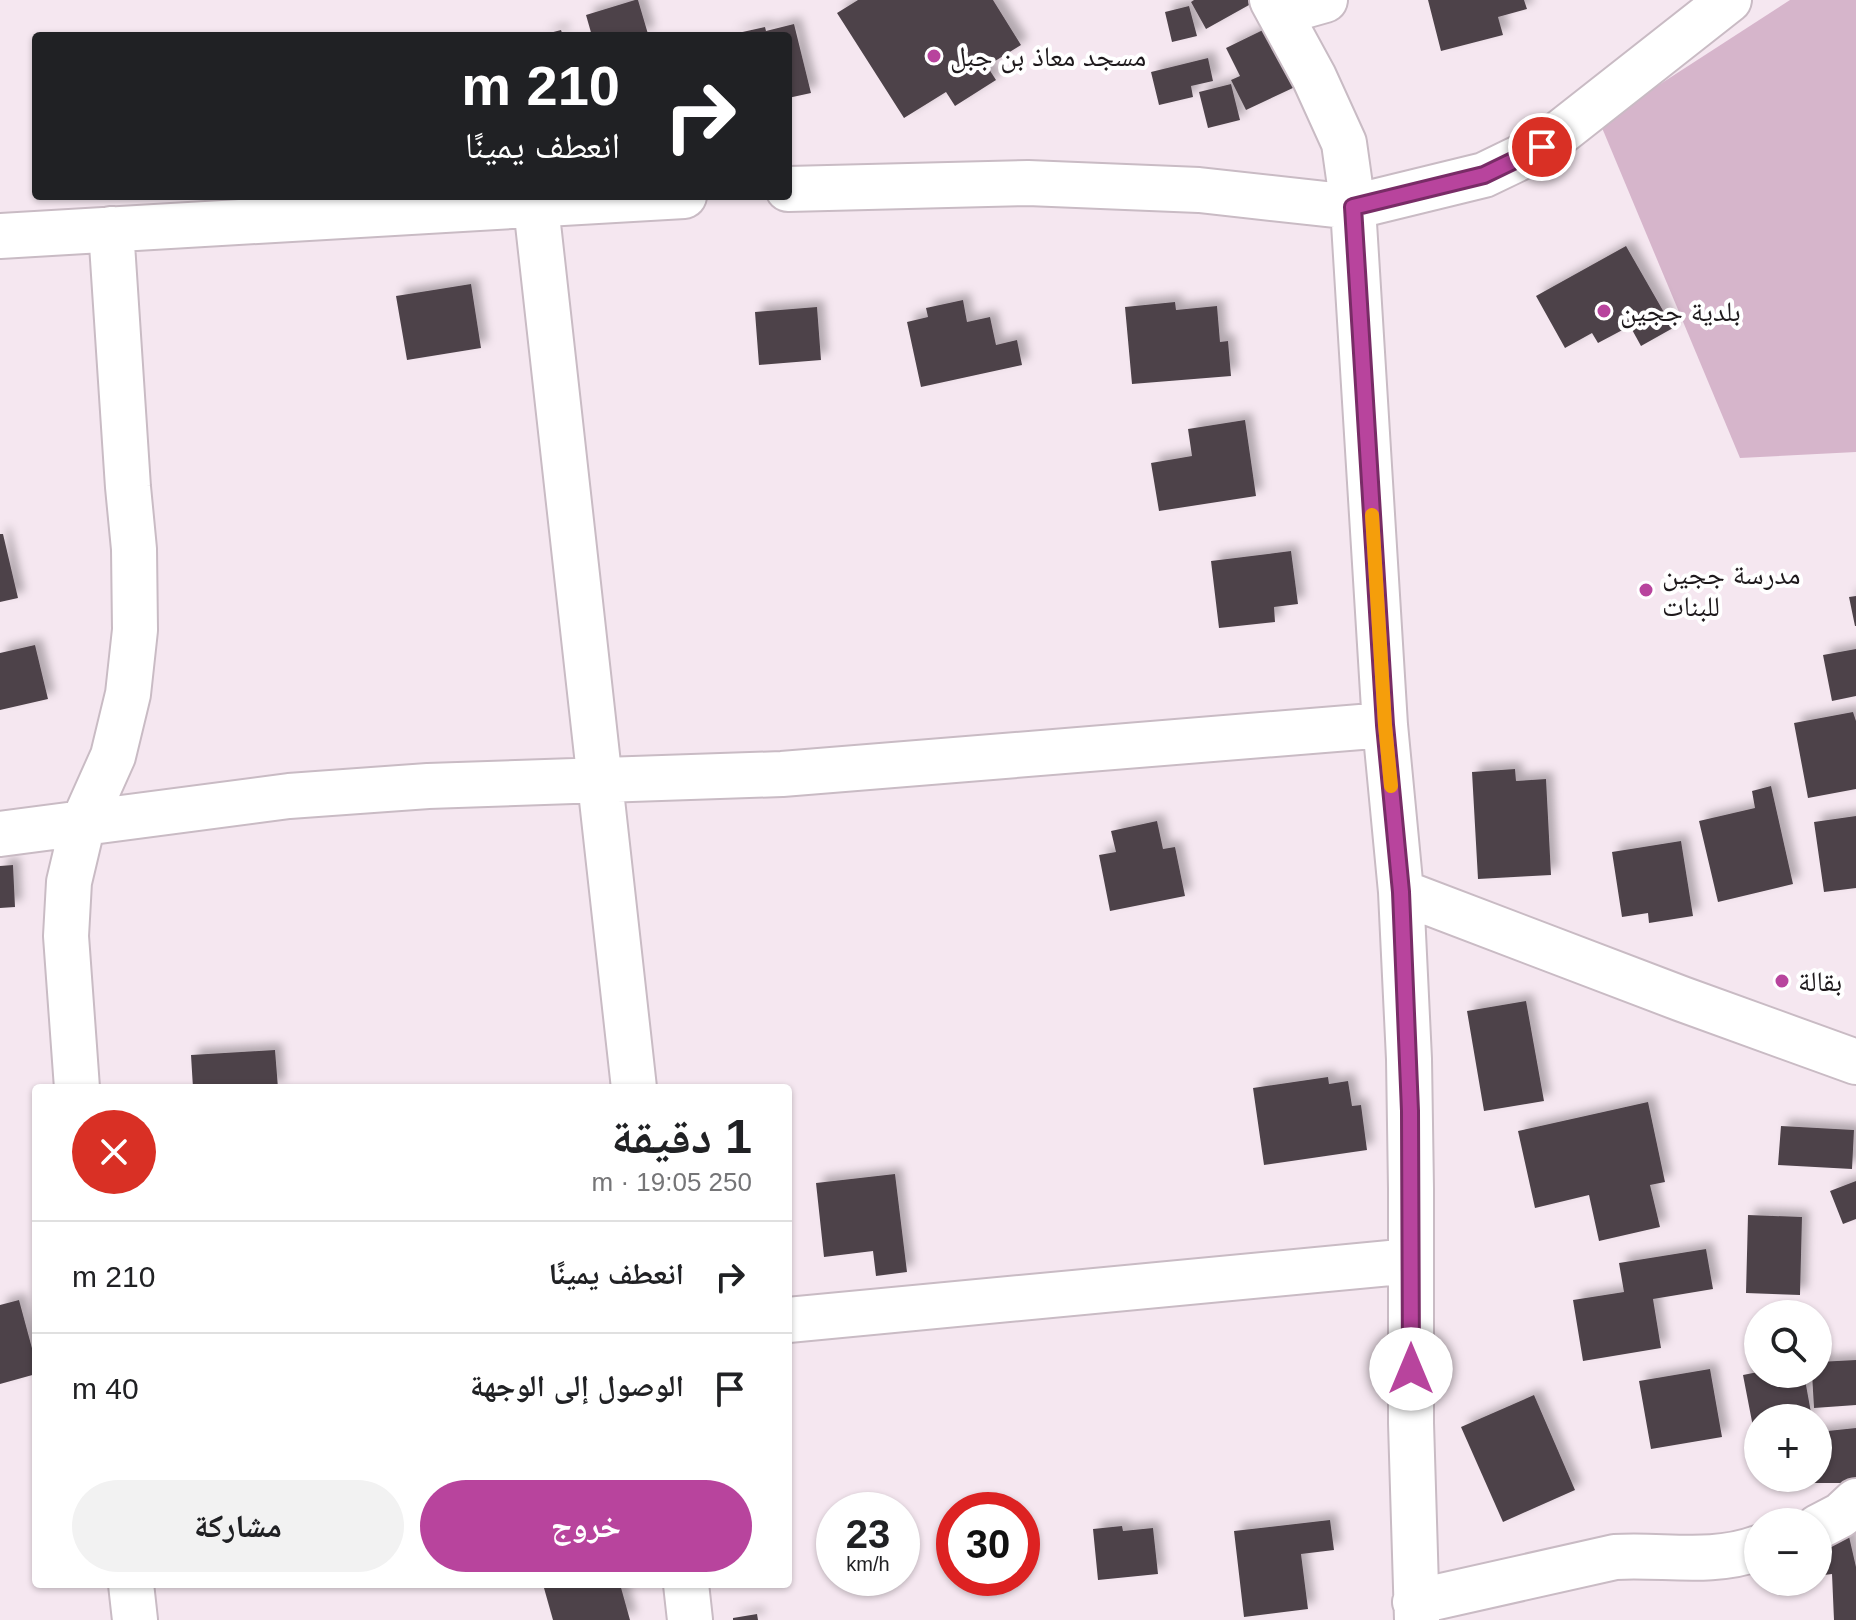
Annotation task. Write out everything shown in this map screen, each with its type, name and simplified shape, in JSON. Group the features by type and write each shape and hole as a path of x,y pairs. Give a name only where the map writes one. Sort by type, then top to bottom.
{"street":[{"path":"1325,0 1276,6 1314,77 1344,143 1353,207 1385,725 1401,892 1409,1059 1411,1423 1416,1611 1615,1557 1645,1555 1677,1559 1744,1553"},
{"path":"792,189 1028,183 1199,190 1353,207 1484,175 1542,147 1729,0"},
{"path":"0,236 625,200"},
{"path":"536,206 634,1084"},
{"path":"77,1084 66,936 69,882 83,823 113,756 128,694 135,630 134,549 111,229"},
{"path":"0,834 289,796 428,786 782,774 1385,725"},
{"path":"1401,892 1856,1062"},
{"path":"792,1320 1411,1261"},
{"path":"1832,1520 1856,1501"},
{"path":"131,1588 135,1620"},
{"path":"686,1588 690,1620"}],"shaded area":[{"path":"1790,0 1856,0 1856,452 1740,458 1600,123"}],"building":[{"path":"638,0 647,32 591,32 586,15"},
{"name":"مسجد معاذ بن جبل","path":"858,0 993,0 1021,45 987,66 996,80 955,106 946,92 904,118 837,13"},
{"path":"1258,0 1206,29 1191,2"},
{"path":"1428,0 1524,0 1527,9 1498,17 1503,35 1441,51"},
{"path":"1189,6 1197,36 1172,42 1165,12"},
{"path":"794,24 811,93 792,97 792,32 742,32 765,27 766,31"},
{"path":"1265,29 1295,87 1246,110 1231,80 1240,76 1226,48"},
{"path":"1208,58 1213,81 1191,86 1193,97 1159,105 1151,72"},
{"path":"1231,84 1240,120 1208,128 1199,92"},
{"name":"بلدية ججين","path":"1626,246 1673,328 1641,346 1630,326 1598,343 1592,333 1565,348 1536,296"},
{"path":"471,284 481,348 407,360 396,296"},
{"path":"963,300 967,322 990,317 996,345 1017,340 1022,365 921,387 907,322 928,317 926,308"},
{"path":"1175,302 1176,310 1217,306 1220,342 1228,341 1231,376 1132,384 1125,307"},
{"path":"817,307 821,360 759,365 755,312"},
{"path":"1245,420 1256,496 1159,511 1151,463 1192,456 1188,429"},
{"path":"0,534 3,534 18,598 0,602"},
{"path":"1291,551 1298,604 1274,607 1275,622 1219,628 1211,561"},
{"path":"1856,596 1856,626 1855,626 1849,597"},
{"path":"35,645 48,699 0,710 0,653"},
{"path":"1856,649 1856,696 1832,701 1823,655"},
{"path":"1853,712 1856,721 1856,789 1808,798 1794,723"},
{"path":"1515,769 1516,781 1546,779 1551,875 1478,879 1472,772"},
{"path":"1771,786 1793,884 1718,902 1699,821 1755,808 1752,791"},
{"path":"1856,816 1856,888 1824,892 1814,822"},
{"path":"1157,821 1163,849 1175,847 1185,896 1110,911 1099,855 1116,852 1111,831"},
{"path":"1681,841 1693,916 1649,923 1648,913 1622,917 1612,852"},
{"path":"13,865 15,907 0,908 0,866"},
{"path":"1526,1001 1544,1101 1484,1111 1467,1011"},
{"path":"275,1050 278,1084 193,1084 191,1055"},
{"path":"1328,1077 1329,1084 1348,1081 1352,1106 1361,1105 1367,1150 1264,1165 1253,1088"},
{"path":"1648,1102 1665,1182 1650,1185 1660,1227 1599,1241 1589,1195 1535,1208 1518,1131"},
{"path":"1781,1126 1854,1130 1852,1169 1778,1165"},
{"path":"895,1174 907,1272 876,1276 873,1251 824,1257 816,1183"},
{"path":"1856,1181 1856,1219 1843,1224 1830,1191"},
{"path":"1748,1215 1802,1217 1800,1295 1746,1293"},
{"path":"1706,1249 1713,1289 1653,1299 1661,1348 1583,1361 1573,1300 1624,1292 1619,1263"},
{"path":"19,1300 32,1348 32,1375 0,1384 0,1305"},
{"path":"1856,1360 1856,1405 1814,1404 1813,1388 1832,1388 1832,1361"},
{"path":"1710,1369 1722,1437 1651,1449 1639,1381"},
{"path":"1746,1388 1807,1388 1809,1404 1749,1404"},
{"path":"1534,1395 1575,1490 1503,1522 1461,1427"},
{"path":"1856,1428 1856,1483 1832,1483 1832,1431"},
{"path":"1330,1520 1334,1550 1301,1554 1308,1609 1244,1617 1234,1531"},
{"path":"1122,1526 1123,1531 1153,1528 1158,1574 1098,1580 1093,1529"},
{"path":"1848,1532 1856,1567 1856,1620 1834,1620 1832,1533"},
{"path":"544,1588 621,1588 630,1620 553,1620"},
{"path":"757,1614 758,1620 733,1620 733,1618"}],"slow traffic":[{"path":"1372,515 1391,786"}],"place":[{"name":"مسجد معاذ بن جبل","path":"934,56"},
{"name":"بلدية ججين","path":"1604,311"},
{"name":"مدرسة ججين للبنات","path":"1646,590"},
{"name":"بقالة","path":"1782,981"}],"route":[{"path":"1411,1369 1409,1059 1401,892 1385,725 1353,207 1484,175 1542,147"}]}
